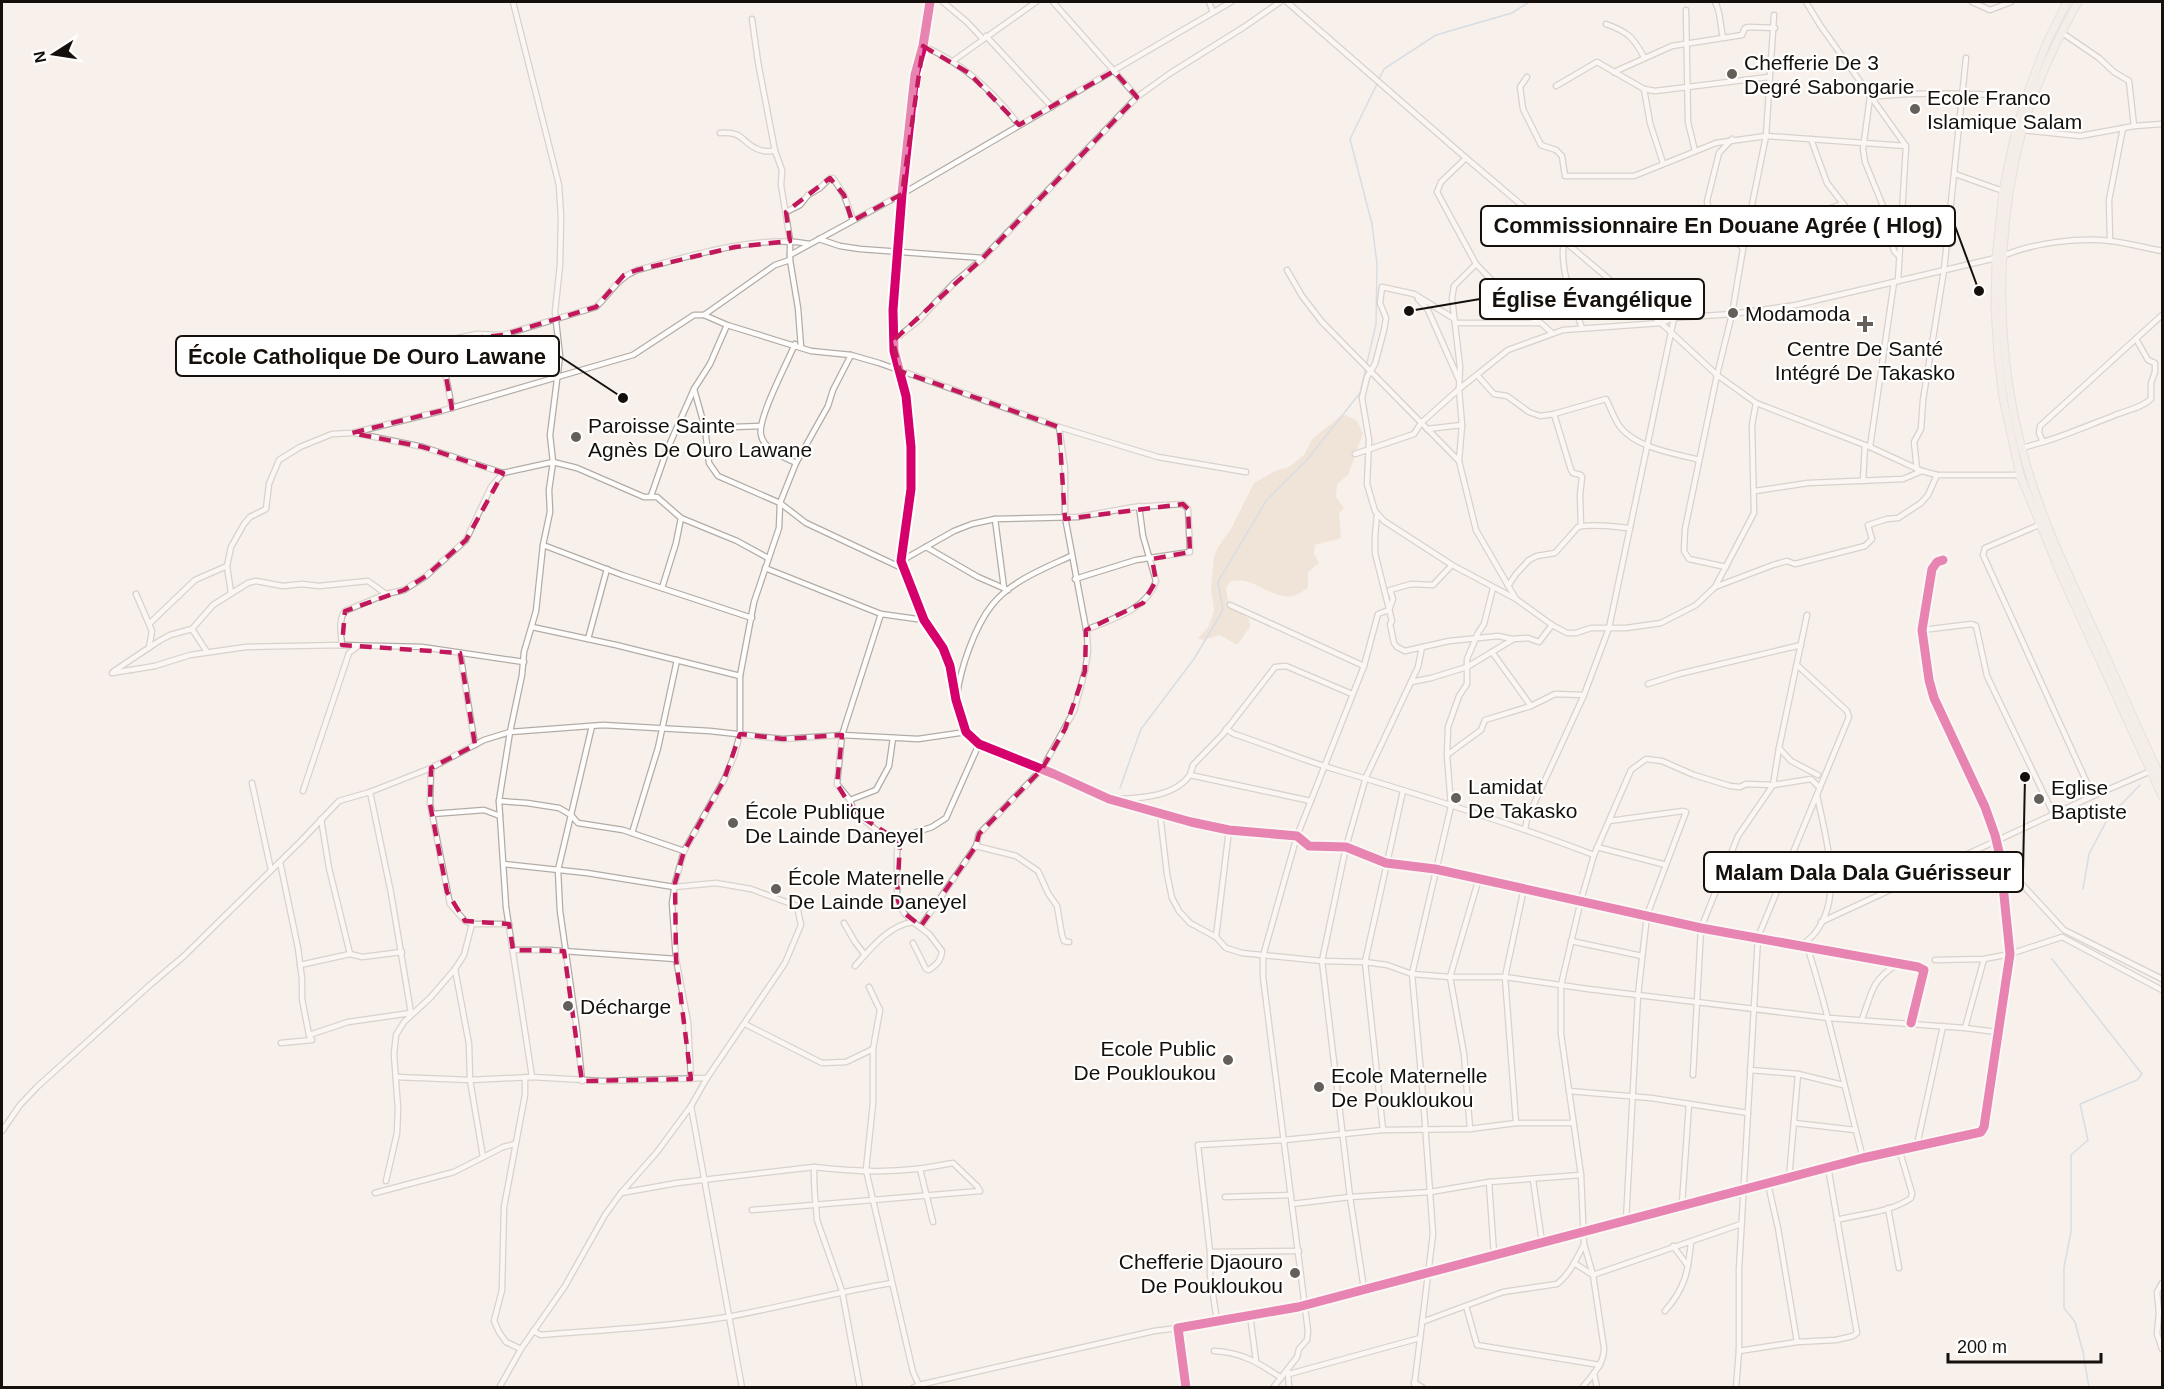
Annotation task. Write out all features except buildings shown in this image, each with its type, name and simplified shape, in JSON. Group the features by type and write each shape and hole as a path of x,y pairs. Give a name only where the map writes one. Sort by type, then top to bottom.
{"main road":[{"path":"2067,2 2047,42 2030,86 2016,129 2003,191 1995,308 1998,356 2019,475 2038,525 2159,774"},
{"path":"2078,2 2042,74 2022,130 2012,180 2000,257 2009,386 2022,448 2053,540 2159,774 2163,796"}],"street":[{"path":"513,2 559,185 561,217 560,265 555,312 560,356 550,435 553,462 549,490 550,512 543,545 536,611 525,652 499,801 506,907 532,1077"},
{"path":"930,2 923,46 915,75 892,310 893,341 909,420 911,455 909,506 901,561 924,620 943,648 950,666 956,700 966,732 979,744 1109,799 1160,814 1229,830 1297,836 1309,846 1346,847 1386,863 1435,869 1701,928 1918,967 1924,970 1911,1023"},
{"path":"943,2 984,37 1052,107"},
{"path":"953,61 1036,2"},
{"path":"1053,2 1137,98"},
{"path":"1209,2 1213,12"},
{"path":"704,315 818,239 902,194 1231,2"},
{"path":"893,341 983,258 1137,98 1169,74 1280,2"},
{"path":"1290,2 1466,158 1661,323 1717,375 1756,403 1868,446 1919,470 1937,475 2019,475"},
{"path":"1715,2 1724,37"},
{"path":"1806,2 1906,146 1896,282 1863,481"},
{"path":"1972,2 1990,10 2011,2"},
{"path":"1686,10 1688,122 1695,151"},
{"path":"1726,567 1694,561 1686,556 1684,551 1685,529 1732,314 1766,136 1774,15"},
{"path":"753,20 758,62 775,151 782,170 781,185 790,240 790,258 798,308 801,347"},
{"path":"1606,24 1622,30 1634,39 1644,57"},
{"path":"1614,72 1644,57 1687,43 1742,35 1745,28 1749,27 1775,27"},
{"path":"2061,32 2129,81 2134,126"},
{"path":"923,46 953,61 988,89 1020,125"},
{"path":"1919,470 1914,442 1921,429 1923,400 1944,270 1966,58"},
{"path":"1556,86 1595,62 1644,89 1655,91 1769,77"},
{"path":"1527,77 1520,87 1523,109 1541,145 1556,150 1562,156 1565,176 1634,177 1663,163 1716,143 1766,136 1906,146"},
{"path":"1644,89 1650,123 1663,163"},
{"path":"1870,97 1910,93 2007,96"},
{"path":"1870,97 1863,142 1865,162 1885,211 1894,251 1899,256"},
{"path":"2022,130 2080,136 2134,126 2163,124"},
{"path":"2110,241 2109,200 2123,128"},
{"path":"720,133 732,132 762,151 775,151"},
{"path":"1732,139 1722,148 1707,201 1715,221 1743,249"},
{"path":"1810,139 1827,183 1843,204 1865,227 1890,237"},
{"path":"1716,143 1722,148"},
{"path":"1466,158 1445,177 1437,192 1476,264 1523,313 1541,323 1552,333"},
{"path":"1955,174 2003,191"},
{"path":"786,212 800,205 808,195 833,178 844,195 853,220"},
{"path":"1751,213 1763,215 1801,210 1818,212 1843,204"},
{"path":"818,239 840,246 983,258"},
{"path":"452,408 440,343 477,334 503,335 596,308 624,275 637,270 735,247 790,240 810,244"},
{"path":"1564,241 1563,252 1568,281 1581,328"},
{"path":"1355,454 1414,434 1421,423 1459,389 1508,350 1552,333 1581,328 1661,323 1674,318 1732,314 1796,305 1972,265 2017,250 2072,241 2110,241 2163,251"},
{"path":"1476,264 1454,286 1452,298 1462,425 1459,460 1476,530 1516,599"},
{"path":"1287,270 1302,296 1322,322 1459,460"},
{"path":"1541,323 1455,320 1414,294 1382,287 1380,303 1386,318 1375,364 1367,377 1362,398 1369,450 1367,484 1377,515 1374,536 1376,553 1394,643 1397,647 1405,651 1449,641 1498,636 1512,639 1528,638 1539,642 1552,625"},
{"path":"1414,294 1428,310 1460,382"},
{"path":"231,593 228,557 237,533 250,518 266,509 269,484 279,460 332,434 352,433 452,408 633,355 694,315 704,315 727,325 801,347 830,354 851,355 1059,427 1158,457 1246,472"},
{"path":"2043,441 2039,433 2040,426 2163,315"},
{"path":"1526,829 1527,819 1584,695 1609,628 1674,318"},
{"path":"651,496 667,450 727,325"},
{"path":"2022,448 2133,410 2151,399 2155,363 2148,360 2136,339"},
{"path":"795,344 762,420 760,434 765,444 776,453 796,463"},
{"path":"691,1079 688,1022 675,959 672,903 674,887 684,851 724,780 734,756 740,734 740,676 754,602 779,528 780,504 796,463 828,406 833,390 851,355"},
{"path":"1478,376 1494,394 1508,396 1529,412 1540,416 1606,399 1623,430 1647,446 1699,460"},
{"path":"694,390 705,428 709,463 718,476 780,504 806,523 904,569"},
{"path":"1377,515 1402,534 1452,565 1516,599 1567,633 1592,628 1645,626 1669,619 1696,605 1714,587 1754,513 1752,425 1756,403"},
{"path":"1554,414 1571,470 1582,477 1581,526"},
{"path":"1427,429 1462,425"},
{"path":"705,428 761,426"},
{"path":"921,926 976,846 979,834 1042,769 1074,711 1088,651 1065,517 1065,470 1059,427"},
{"path":"352,433 423,447 503,473 553,462 577,468 644,497 657,497 681,518 737,541 768,558"},
{"path":"1755,491 1808,483 1903,479 1919,470"},
{"path":"342,645 340,626 345,611 416,584 466,540 491,487 503,473"},
{"path":"1714,587 1787,561 1795,564 1860,548 1872,539 1868,525 1898,518 1921,503 1928,495 1937,475"},
{"path":"901,561 963,527 995,519 1065,517 1139,506 1183,504 1188,509 1190,552 1150,560 1136,560 1075,579"},
{"path":"1086,630 1143,603 1154,588 1156,581 1143,536 1139,506"},
{"path":"662,588 681,518"},
{"path":"995,519 1006,589"},
{"path":"2038,525 1985,548 1983,555 2092,796"},
{"path":"1508,586 1529,560 1555,553 1581,526 1630,528"},
{"path":"543,545 752,618"},
{"path":"926,547 968,572 1006,589"},
{"path":"956,700 965,660 991,605 1006,589 1071,556"},
{"path":"912,1388 1144,1333 1298,1307 1542,1242 1584,1233 1682,1204 1743,1191 1899,1149 1981,1132 1984,1127 2010,954 1997,841 1985,807 1934,698 1929,680 1922,630 1932,568 1937,562 1943,560"},
{"path":"1389,610 1393,599 1390,590 1411,584 1433,585 1452,565"},
{"path":"150,623 195,580 227,566"},
{"path":"765,568 881,614 924,620"},
{"path":"588,639 607,569"},
{"path":"386,594 368,581 319,586 302,584 283,586 256,581 213,605 192,629 170,635 112,672 155,666 190,655 246,647 342,645 422,647 524,662"},
{"path":"1423,1388 1414,1385 1432,1234 1426,1129 1412,974 1451,806 1447,755 1448,727 1459,696 1467,684 1467,659 1484,624 1493,588"},
{"path":"136,594 152,631 149,648"},
{"path":"1230,605 1364,666"},
{"path":"1273,1388 1297,1357 1308,1331 1263,977 1263,956 1297,836 1364,666 1378,614 1389,610"},
{"path":"881,614 842,735 837,784 850,800 854,812 876,830 900,842"},
{"path":"1693,1075 1701,928 1738,836 1773,785 1807,615"},
{"path":"1922,630 1972,624 1976,626 1987,676 2054,815"},
{"path":"532,627 740,676"},
{"path":"192,629 207,652"},
{"path":"1411,681 1431,678 1467,667 1512,639"},
{"path":"1648,684 1801,645"},
{"path":"303,791 349,653 358,646"},
{"path":"1364,1289 1350,1197 1346,1148 1342,1133 1322,961 1346,847 1366,777 1420,661 1422,647"},
{"path":"460,652 476,745"},
{"path":"1492,652 1531,706"},
{"path":"632,833 663,728 677,660"},
{"path":"1115,800 1157,795 1185,782 1193,765 1279,665 1352,694"},
{"path":"1736,1388 1739,1350 1739,1269 1758,937 1849,714 1797,665"},
{"path":"1447,755 1481,730 1485,720 1531,706 1555,694 1584,695"},
{"path":"2,1131 20,1104 37,1087 184,956 339,801 370,792 431,768 476,745 510,732 592,726 663,728 783,739 842,735 918,739 966,732"},
{"path":"582,1081 577,1030 564,951 558,870 592,726"},
{"path":"1226,729 1233,734 1324,765 1526,829 1594,855"},
{"path":"850,800 876,790 889,766 893,738"},
{"path":"914,943 926,969 929,970 937,965 942,957 942,951 921,926 904,913 897,899 897,851 905,836 932,827 946,818 979,744"},
{"path":"1779,748 1791,761 1818,775"},
{"path":"1582,1388 1600,1365 1604,1348 1593,1275 1584,1244 1581,1175 1561,1034 1561,984 1581,900 1597,847 1631,770 1646,759 1662,761 1694,775 1730,786 1742,787 1746,784 1773,785 1811,779 1829,767"},
{"path":"431,768 430,804 450,904 465,921 472,924 509,924"},
{"path":"1821,922 2092,796 2159,774"},
{"path":"1190,775 1311,801"},
{"path":"1811,779 1820,788"},
{"path":"252,783 272,870"},
{"path":"1383,1130 1365,962 1403,791"},
{"path":"370,792 402,952 411,1013"},
{"path":"1804,946 1821,922 1829,901 1831,878 1830,860 1817,795"},
{"path":"499,801 559,808 572,815 578,823 632,833 684,851"},
{"path":"432,814 484,810 500,816"},
{"path":"1609,821 1683,811 1686,813 1647,915 1638,995 1626,1221"},
{"path":"1160,814 1172,898 1190,924 1216,937 1226,948 1263,956 1387,965 1412,974 1505,977 1829,1018 1911,1023 1997,1032"},
{"path":"321,819 329,868 350,954"},
{"path":"1216,937 1229,830"},
{"path":"976,846 1016,856 1038,871 1047,893 1058,906 1064,941 1069,942"},
{"path":"1597,847 1666,865"},
{"path":"2000,856 2019,881 2064,930 2163,979"},
{"path":"280,862 289,897 300,965 302,999 312,1040 281,1043"},
{"path":"499,1388 521,1349 565,1286 605,1215 692,1106 707,1078 785,963 801,926 797,906 751,889 716,883 674,887 504,864"},
{"path":"1470,1129 1464,1054 1450,977 1479,878"},
{"path":"1516,1123 1505,977 1524,888"},
{"path":"844,922 865,955"},
{"path":"855,966 893,930 913,922"},
{"path":"386,1181 397,1133 394,1054 396,1035 411,1013 430,998 455,969 464,955 472,924"},
{"path":"1935,960 1984,959 2010,954 2062,937 2163,990"},
{"path":"1571,941 1642,956"},
{"path":"1804,946 1829,1018 1843,1085 1863,1158"},
{"path":"513,950 564,951 675,959"},
{"path":"300,965 350,954 362,957 402,952"},
{"path":"1965,1028 1984,959"},
{"path":"1862,1019 1876,981 1897,964"},
{"path":"455,969 469,1044 470,1080 483,1158"},
{"path":"869,987 880,1010 873,1049 873,1103 866,1170 913,1372 919,1385"},
{"path":"309,1035 363,1018 384,1018 411,1013"},
{"path":"745,1024 822,1063 846,1062 873,1049"},
{"path":"1917,1145 1943,1026"},
{"path":"1750,1070 1798,1074 1843,1085"},
{"path":"1789,1178 1798,1074"},
{"path":"396,1077 470,1080 532,1077 582,1081 707,1078"},
{"path":"521,1349 506,1342 498,1332 494,1321 502,1290 504,1207 525,1095 525,1077"},
{"path":"1569,1091 1634,1096 1748,1113"},
{"path":"1682,1204 1689,1104"},
{"path":"692,1106 742,1388"},
{"path":"1217,1321 1210,1275 1210,1252 1198,1145 1284,1140 1383,1130 1470,1129 1516,1123 1573,1123"},
{"path":"1794,1123 1855,1130"},
{"path":"375,1193 454,1172 515,1144"},
{"path":"1837,1220 1888,1208 1911,1198 1912,1193 1899,1149"},
{"path":"621,1193 814,1167 852,1171 920,1169 953,1163 975,1183 980,1191 752,1210"},
{"path":"814,1167 817,1220 842,1291 860,1388"},
{"path":"1739,1350 1797,1342 1836,1340 1857,1333 1828,1167"},
{"path":"920,1169 933,1222"},
{"path":"1292,1204 1350,1197 1430,1192 1489,1182 1581,1175"},
{"path":"1533,1180 1542,1242"},
{"path":"1489,1182 1494,1255"},
{"path":"1767,1184 1778,1228 1797,1342"},
{"path":"1225,1197 1291,1195"},
{"path":"1888,1208 1899,1268"},
{"path":"1593,1275 1742,1224"},
{"path":"1665,1311 1682,1288 1691,1242"},
{"path":"1422,1322 1503,1292 1557,1284 1574,1263 1584,1244"},
{"path":"1673,1246 1688,1266"},
{"path":"1210,1252 1299,1251"},
{"path":"1574,1263 1593,1275"},
{"path":"533,1331 541,1335 625,1329 729,1316 842,1291 892,1283"},
{"path":"2163,1283 2157,1292 2159,1313 2157,1334 2163,1349"},
{"path":"1466,1306 1477,1345 1600,1365"},
{"path":"1250,1315 1256,1361"},
{"path":"1178,1328 1186,1388"},
{"path":"1289,1374 1420,1338"},
{"path":"1214,1351 1232,1352 1256,1361 1280,1377"},
{"path":"1286,1369 1289,1374 1289,1388"},
{"path":"1594,1373 1597,1388"}],"highlighted area":[{"path":"923,46 969,73 1019,125 1114,71 1137,97 983,258 893,341 894,351 900,371 1059,427 1065,519 1183,504 1188,509 1190,552 1152,559 1156,581 1143,603 1086,630 1085,671 1065,729 1042,769 979,834 976,846 921,926 904,913 897,899 900,842 854,812 837,784 842,735 783,739 740,734 724,780 684,851 675,883 676,959 691,1079 582,1081 564,951 513,950 509,924 465,921 447,892 430,804 431,768 475,745 460,653 342,645 345,611 404,590 426,576 466,540 503,473 423,447 352,433 452,408 440,346 443,341 503,335 596,307 624,275 637,270 735,247 790,241 786,212 830,178 844,195 852,221 902,194"}],"shaded area":[{"path":"1345,415 1356,420 1363,433 1348,475 1337,484 1336,497 1344,508 1339,513 1341,538 1315,545 1314,553 1319,563 1308,572 1308,587 1298,594 1279,595 1241,580 1231,581 1226,587 1228,601 1232,607 1249,619 1250,627 1237,645 1220,635 1202,640 1198,638 1209,626 1214,611 1211,587 1214,557 1254,483 1275,471 1289,467 1304,455 1313,438"}],"waterway":[{"path":"1379,79 1384,69 1436,35 1512,13 1529,2"},
{"path":"1120,788 1141,729 1194,659 1223,610 1218,582 1266,501 1306,461 1360,393 1376,324 1377,264 1372,224 1350,139 1377,84"},
{"path":"2083,889 2089,854 2108,818 2140,785"},
{"path":"2052,959 2142,1074 2137,1080 2080,1104 2088,1140 2071,1155 2071,1232 2064,1267 2064,1308 2075,1322 2089,1388"}],"cycle path":[{"path":"930,2 923,46 915,75 902,194 893,310 894,351 906,396 911,447 911,489 901,561 924,620 943,648 950,666 956,700 966,732 979,744 1109,799 1191,822 1229,830 1297,836 1309,846 1346,847 1386,863 1435,869 1701,928 1918,967 1924,970 1911,1023"},
{"path":"1186,1388 1178,1328 1298,1307 1863,1158 1981,1132 1984,1127 2010,954 2000,856 1995,835 1985,807 1934,698 1929,680 1922,630 1932,569 1937,562 1943,560"}],"place":[{"name":"Chefferie De 3 Degré Sabongarie","path":"1732,74"},
{"name":"Ecole Franco Islamique Salam","path":"1915,109"},
{"name":"Commissionnaire En Douane Agrée ( Hlog)","path":"1979,291"},
{"name":"Église Évangélique","path":"1409,311"},
{"name":"Modamoda","path":"1733,313"},
{"name":"Centre De Santé Intégré De Takasko","path":"1865,324"},
{"name":"École Catholique De Ouro Lawane","path":"623,398"},
{"name":"Paroisse Sainte Agnès De Ouro Lawane","path":"576,437"},
{"name":"Malam Dala Dala Guérisseur","path":"2025,777"},
{"name":"Lamidat De Takasko","path":"1456,798"},
{"name":"Eglise Baptiste","path":"2039,799"},
{"name":"École Publique De Lainde Daneyel","path":"733,823"},
{"name":"École Maternelle De Lainde Daneyel","path":"776,889"},
{"name":"Décharge","path":"568,1006"},
{"name":"Ecole Public De Poukloukou","path":"1228,1060"},
{"name":"Ecole Maternelle De Poukloukou","path":"1319,1087"},
{"name":"Chefferie Djaouro De Poukloukou","path":"1295,1273"}]}
